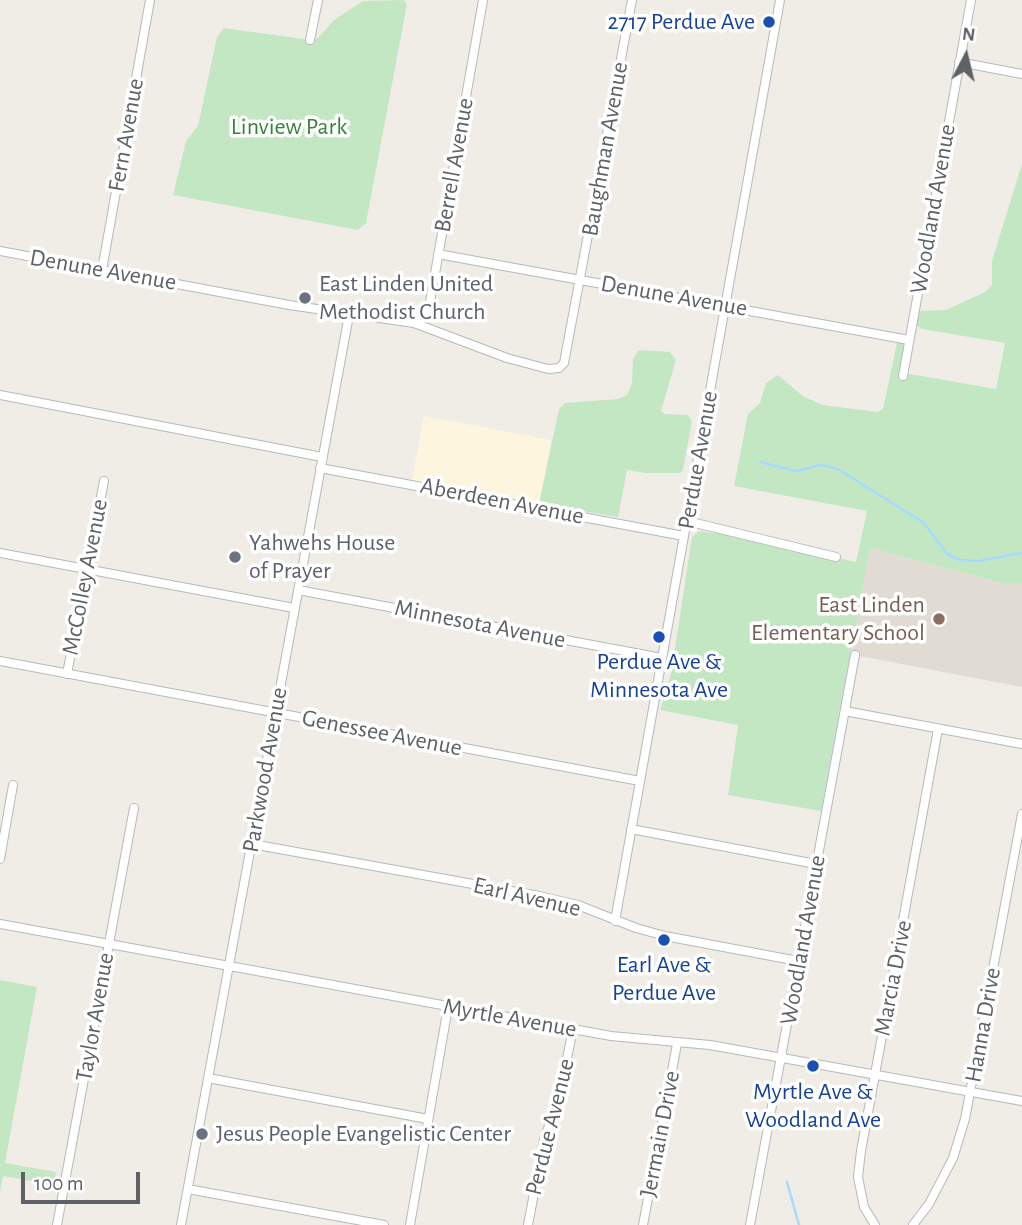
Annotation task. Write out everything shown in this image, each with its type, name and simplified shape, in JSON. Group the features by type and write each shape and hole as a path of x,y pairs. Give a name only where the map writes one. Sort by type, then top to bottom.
{"street":[{"name":"Fern Avenue","path":"102,270 150,0"},
{"path":"310,40 318,0"},
{"name":"Berrell Avenue","path":"414,323 425,315 430,302 482,0"},
{"name":"Baughman Avenue","path":"548,369 559,368 564,363 632,0"},
{"name":"Perdue Avenue","path":"615,921 780,0"},
{"name":"Woodland Avenue","path":"902,376 971,0"},
{"path":"959,62 1022,74"},
{"name":"Denune Avenue","path":"0,251 349,315 414,323 507,358 548,369"},
{"name":"Denune Avenue","path":"438,254 909,340"},
{"name":"Parkwood Avenue","path":"181,1225 349,315"},
{"path":"0,396 323,457"},
{"name":"Aberdeen Avenue","path":"320,468 684,536"},
{"name":"McColley Avenue","path":"67,674 104,481"},
{"path":"687,521 835,557"},
{"path":"0,553 294,608"},
{"name":"Minnesota Avenue","path":"298,590 662,658"},
{"name":"Woodland Avenue","path":"750,1225 855,655"},
{"name":"Genessee Avenue","path":"0,662 640,780"},
{"path":"845,711 1022,744"},
{"name":"Marcia Drive","path":"875,1225 863,1207 858,1177 939,729"},
{"path":"0,859 13,785"},
{"name":"Taylor Avenue","path":"57,1225 134,808"},
{"name":"Hanna Drive","path":"913,1225 929,1204 953,1158 972,1091 1022,814"},
{"path":"631,829 816,864"},
{"name":"Earl Avenue","path":"252,844 539,896 578,905 615,921 665,936 799,961"},
{"name":"Myrtle Avenue","path":"0,923 573,1029 677,1044 710,1045 1022,1101"},
{"path":"410,1225 448,1007"},
{"name":"Perdue Avenue","path":"528,1225 544,1140 559,1097 573,1029"},
{"name":"Jermain Drive","path":"643,1225 677,1044"},
{"path":"208,1078 428,1119"},
{"path":"188,1189 384,1225"}],"shaded area":[{"path":"424,416 551,440 538,509 411,485"},
{"name":"East Linden Elementary School","path":"870,548 1001,583 1022,583 1022,687 849,654"}],"green space":[{"name":"Linview Park","path":"403,0 407,4 366,223 358,230 173,195 186,141 198,126 217,37 224,28 310,40 318,38 334,20 363,1"},
{"path":"1022,164 1022,583 1001,583 870,548 821,811 728,795 738,725 660,710 671,674 692,537 699,531 750,538 856,562 867,511 734,486 748,414 760,403 766,383 778,375 804,397 823,405 877,412 883,409 897,343 904,342 907,346 904,373 996,389 1005,343 922,329 916,325 919,311 946,310 985,292 992,285 992,261"},
{"path":"639,350 670,352 676,360 661,411 665,414 688,415 692,421 683,470 680,473 646,473 627,470 618,517 539,504 559,409 565,403 618,399 627,395 632,383 633,359"},
{"path":"0,980 37,987 5,1163 56,1172 54,1185 3,1176 0,1192"}],"waterway":[{"path":"760,462 796,471 821,465 838,469 924,523 947,554 960,560 978,561 1022,553"},
{"path":"787,1182 799,1225"}],"place":[{"name":"2717 Perdue Ave","path":"769,22"},
{"name":"East Linden United Methodist Church","path":"305,298"},
{"name":"Yahwehs House of Prayer","path":"235,557"},
{"name":"East Linden Elementary School","path":"939,619"},
{"name":"Perdue Ave & Minnesota Ave","path":"659,637"},
{"name":"Earl Ave & Perdue Ave","path":"664,940"},
{"name":"Myrtle Ave & Woodland Ave","path":"813,1066"},
{"name":"Jesus People Evangelistic Center","path":"202,1134"}]}
